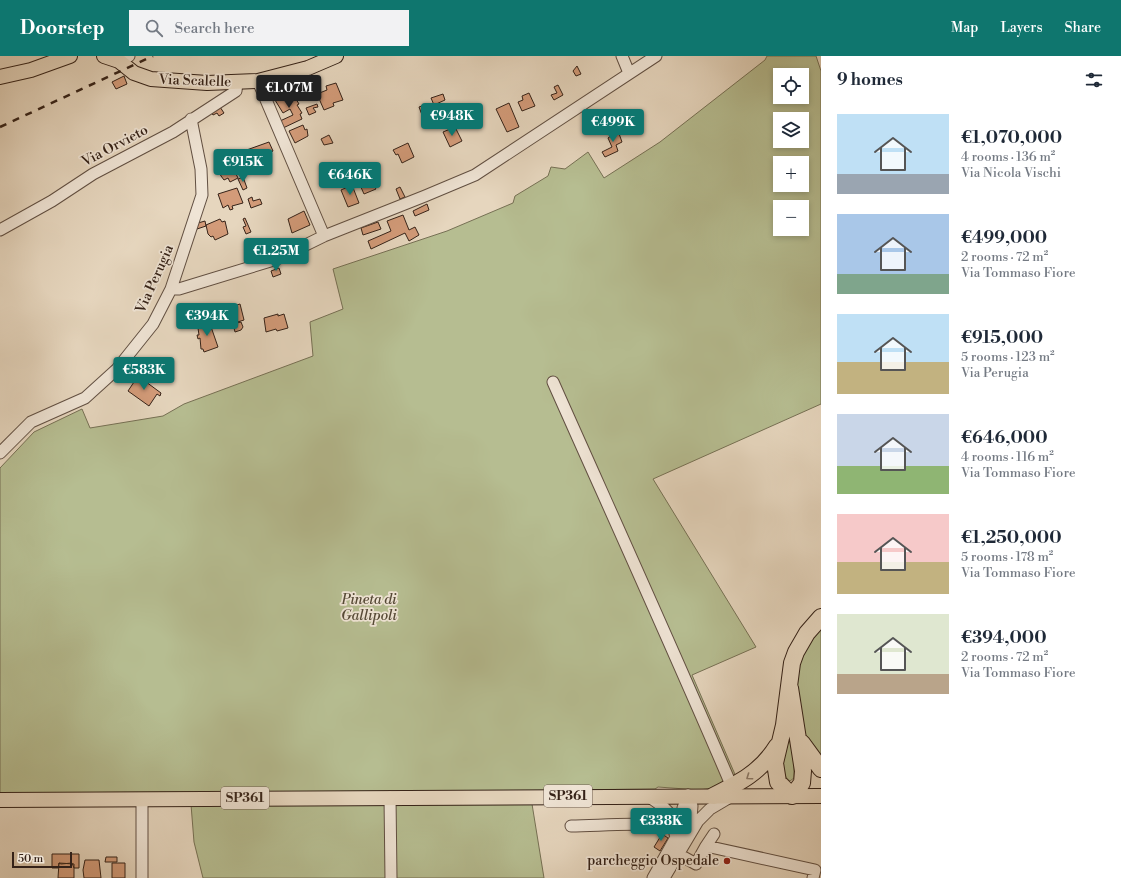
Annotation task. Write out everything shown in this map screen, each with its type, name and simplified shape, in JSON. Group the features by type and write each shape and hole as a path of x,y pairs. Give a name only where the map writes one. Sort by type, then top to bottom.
{"highway":[{"path":"790,688 795,724 803,759 803,777 801,786 792,796 781,786 776,778 775,763 784,725 790,688 792,663 796,652 807,633 821,617"},
{"path":"795,724 808,753 821,769"},
{"path":"713,796 733,791 764,764 780,742"}],"main road":[{"path":"0,77 31,70 70,56"},
{"name":"Via Scalelle","path":"104,56 124,58 134,73 151,79 176,82 237,83 258,81 308,68 336,56"},
{"path":"733,791 792,796 821,796"},
{"name":"SP361","path":"0,800 713,796"}],"street":[{"path":"622,56 629,73"},
{"path":"171,288 179,289 277,259 324,236 475,174 656,56"},
{"path":"258,81 324,236"},
{"name":"Via Orvieto","path":"0,230 52,201 93,174 173,132 236,91 237,83"},
{"name":"Via Perugia","path":"0,453 32,422 85,398 102,384 117,369 153,324 171,288 202,195 201,169 191,119"},
{"path":"553,382 595,478 666,631 733,791 682,830 678,854 664,878"},
{"path":"653,878 682,830 692,806 688,795"},
{"path":"646,796 661,804 682,830"},
{"path":"390,797 391,878"},
{"path":"142,799 142,878"},
{"path":"571,826 659,826 682,830"},
{"path":"678,854 696,864 714,834"},
{"path":"706,846 815,870 813,878"}],"green space":[{"name":"Pineta di Gallipoli","path":"767,56 816,56 821,71 821,404 653,479 756,647 692,675 737,779 714,788 699,790 658,787 655,789 554,790 532,804 544,878 203,878 194,842 190,792 0,793 0,468 34,432 82,409 90,428 163,416 184,404 313,356 310,322 343,309 333,269 447,231 513,203 515,196 548,176 551,167 565,169 588,152 604,178 660,142 765,60"},
{"path":"821,625 821,763 802,734 795,686 802,654"},
{"path":"789,736 794,763 794,778 790,781 786,777 783,766"}],"building":[{"path":"577,66 581,74 576,76 573,71"},
{"path":"124,76 127,84 116,89 112,82"},
{"path":"336,83 343,100 333,103 334,106 324,110 317,94 327,90 326,86"},
{"path":"558,85 563,95 554,100 551,95 557,93 554,87"},
{"path":"291,91 299,104 297,105 302,113 300,114 302,119 283,128 280,121 293,115 290,109 283,113 275,100"},
{"path":"529,93 535,106 522,111 518,102 523,100 522,96"},
{"path":"443,94 445,100 434,105 431,98"},
{"path":"509,103 519,127 507,132 496,109"},
{"path":"317,104 318,107 313,108 316,112 309,115 306,108"},
{"path":"427,104 434,119 425,123 419,107"},
{"path":"220,107 224,113 219,116 217,113 213,115 211,112"},
{"path":"303,125 305,130 307,129 308,136 295,143 289,131"},
{"path":"455,127 462,141 450,147 443,132"},
{"path":"617,128 622,142 616,145 618,151 605,157 602,152 612,147 608,138 612,135 610,132"},
{"path":"329,135 333,143 324,145 321,139"},
{"path":"269,142 273,151 268,154 271,158 249,169 241,152"},
{"path":"408,143 414,157 402,163 398,154 396,155 393,150"},
{"path":"231,157 234,168 236,168 239,173 236,174 238,178 230,182 228,178 224,180 221,176 215,162"},
{"path":"243,177 247,188 243,190 238,179"},
{"path":"371,180 376,189 364,194 360,185"},
{"path":"352,185 359,203 348,207 341,190"},
{"path":"400,187 405,197 400,199 396,189"},
{"path":"237,188 243,203 232,206 233,209 230,210 228,205 223,208 218,194"},
{"path":"252,197 253,201 260,199 262,204 251,208 248,199"},
{"path":"427,204 429,210 415,216 413,211"},
{"path":"304,211 310,225 292,233 288,219"},
{"path":"403,215 409,230 415,227 419,235 409,241 405,233 371,249 368,241 391,231 387,221"},
{"path":"245,218 251,232 246,234 243,227 246,226 243,219"},
{"path":"220,219 222,222 225,221 228,234 215,240 213,236 211,237 208,234 206,225"},
{"path":"205,221 206,226 197,229 198,223"},
{"path":"378,222 381,229 363,235 361,228"},
{"path":"266,239 271,252 275,251 276,255 263,260 258,242"},
{"path":"279,268 281,274 273,277 271,271"},
{"path":"240,304 244,320 231,324 228,312 232,310 231,307"},
{"path":"278,314 278,316 284,314 288,328 266,332 264,318"},
{"path":"209,321 218,347 204,352 203,349 201,349 200,338 198,339 197,335 199,335 198,328 203,326 202,323"},
{"path":"241,322 243,327 241,330 235,332 233,324"},
{"path":"138,376 161,393 160,396 157,394 149,406 128,391"},
{"path":"662,834 668,838 660,851 654,847"},
{"path":"52,854 79,854 79,868 74,868 72,863 59,863 58,868 52,868"},
{"path":"106,857 117,857 117,862 105,862"},
{"path":"85,860 99,860 101,878 84,878 83,870"},
{"path":"59,863 74,864 74,878 58,878"},
{"path":"112,863 125,863 125,878 112,878"}],"railway":[{"path":"0,127 153,56"}],"place":[{"name":"parcheggio Ospedale","path":"727,861"}]}
